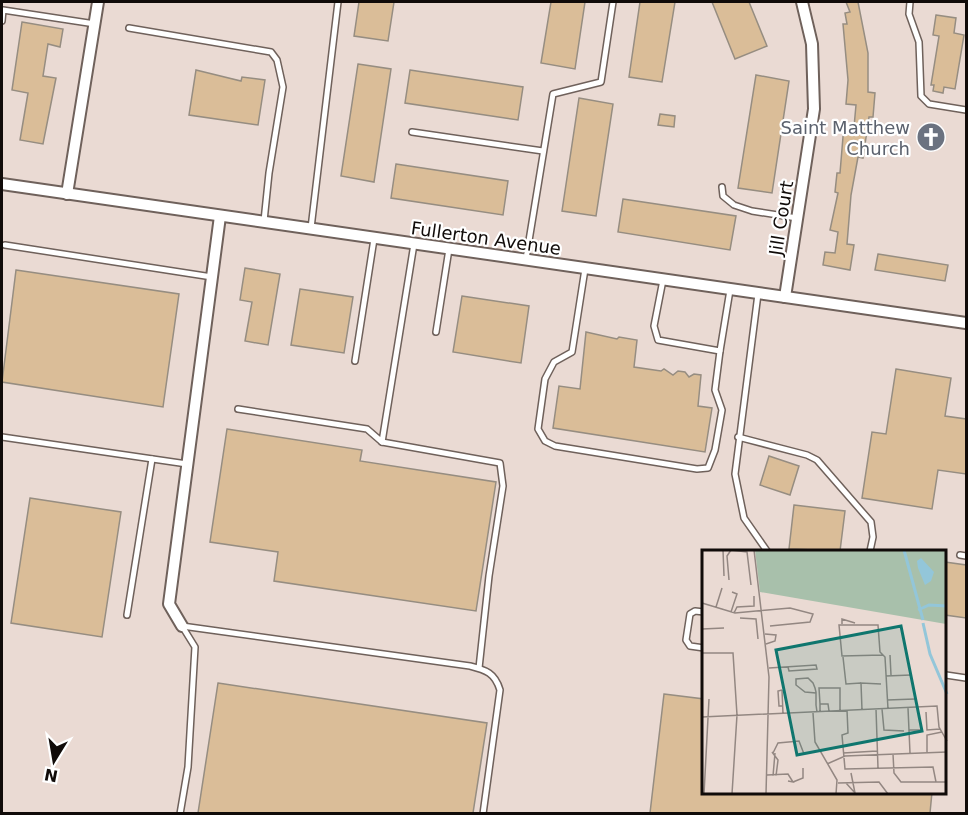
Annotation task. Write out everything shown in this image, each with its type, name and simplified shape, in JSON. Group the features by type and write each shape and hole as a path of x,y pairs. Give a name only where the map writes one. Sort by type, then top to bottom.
{"street":[{"path":"67,194 98,2"},
{"name":"Jill Court","path":"785,297 814,109 813,44 802,2"},
{"name":"Fullerton Avenue","path":"2,184 966,323"},
{"path":"182,626 169,604 220,216"}],"lane":[{"path":"311,229 338,2"},
{"path":"526,261 553,94 602,82 613,2"},
{"path":"910,2 909,14 919,42 921,96 929,104 966,110"},
{"path":"2,21 3,10 94,24"},
{"path":"129,28 271,52 278,60 283,87 269,173 264,223"},
{"path":"412,132 543,151"},
{"path":"722,187 723,196 734,206 797,218"},
{"path":"355,361 375,238"},
{"path":"382,442 414,244"},
{"path":"5,245 212,277"},
{"path":"436,332 449,249"},
{"path":"585,269 572,352 554,362 546,379 538,429 545,441 555,447 697,469 708,468 715,450 722,410 716,390 730,290"},
{"path":"663,280 654,326 658,340 720,351"},
{"path":"758,294 735,474 744,518 766,550"},
{"path":"237,409 367,429 382,442 500,463 503,486 489,576 479,668"},
{"path":"2,437 187,464"},
{"path":"738,437 807,455 817,460 871,522 873,537 870,550"},
{"path":"128,615 152,459"},
{"path":"702,612 695,611 690,614 686,640 690,646 702,648"},
{"path":"182,626 479,668 490,672 497,680 500,690 483,813"},
{"path":"180,813 188,766 195,647 182,626"},
{"path":"947,675 966,678"}],"building":[{"path":"359,2 394,2 388,41 354,36"},
{"path":"551,2 585,2 575,69 541,63"},
{"path":"640,2 675,2 662,82 629,77"},
{"path":"712,2 749,2 767,46 735,59"},
{"path":"846,2 858,2 868,53 868,92 875,93 873,117 869,117 863,158 858,157 851,195 847,244 854,245 850,270 823,265 825,252 835,253 838,232 830,230 838,193 835,192 837,173 840,173 844,125 854,127 856,105 846,104 848,80 843,24 847,24 845,13 850,12"},
{"path":"936,15 956,18 954,33 964,35 955,89 944,87 943,93 933,91 934,85 931,85 939,36 933,35"},
{"path":"22,22 63,29 60,47 48,44 43,76 56,78 43,144 20,140 28,93 12,90"},
{"path":"358,64 391,69 374,182 341,176"},
{"path":"196,70 241,81 242,77 265,80 258,125 189,115"},
{"path":"410,70 523,87 518,120 405,103"},
{"path":"756,75 789,81 772,193 738,188"},
{"path":"579,98 613,104 596,216 562,211"},
{"path":"660,114 675,116 674,127 658,125"},
{"path":"396,164 508,181 503,215 391,198"},
{"path":"623,199 736,216 730,250 618,232"},
{"path":"878,254 948,265 945,281 875,270"},
{"path":"245,268 280,274 268,345 245,341 252,302 240,300"},
{"path":"16,270 179,294 163,407 2,382"},
{"path":"300,289 353,297 344,353 291,345"},
{"path":"462,296 529,306 521,363 453,352"},
{"path":"586,332 617,339 619,337 637,340 634,367 661,371 664,369 673,375 678,371 685,372 689,377 694,374 701,375 698,406 712,408 705,452 553,428 559,386 580,389"},
{"path":"896,369 951,378 945,416 966,419 966,474 938,470 932,509 862,498 872,432 886,434"},
{"path":"227,429 362,450 360,461 496,482 476,611 274,581 278,552 210,542"},
{"path":"769,456 799,466 790,495 760,485"},
{"path":"30,498 121,512 102,637 11,623"},
{"path":"794,505 845,511 840,550 789,549"},
{"path":"947,562 966,565 966,618 947,615"},
{"path":"218,683 487,723 473,813 198,813"},
{"path":"664,694 702,699 702,794 932,794 930,813 650,813"}],"place":[{"name":"Saint Matthew Church","path":"931,137"}]}
